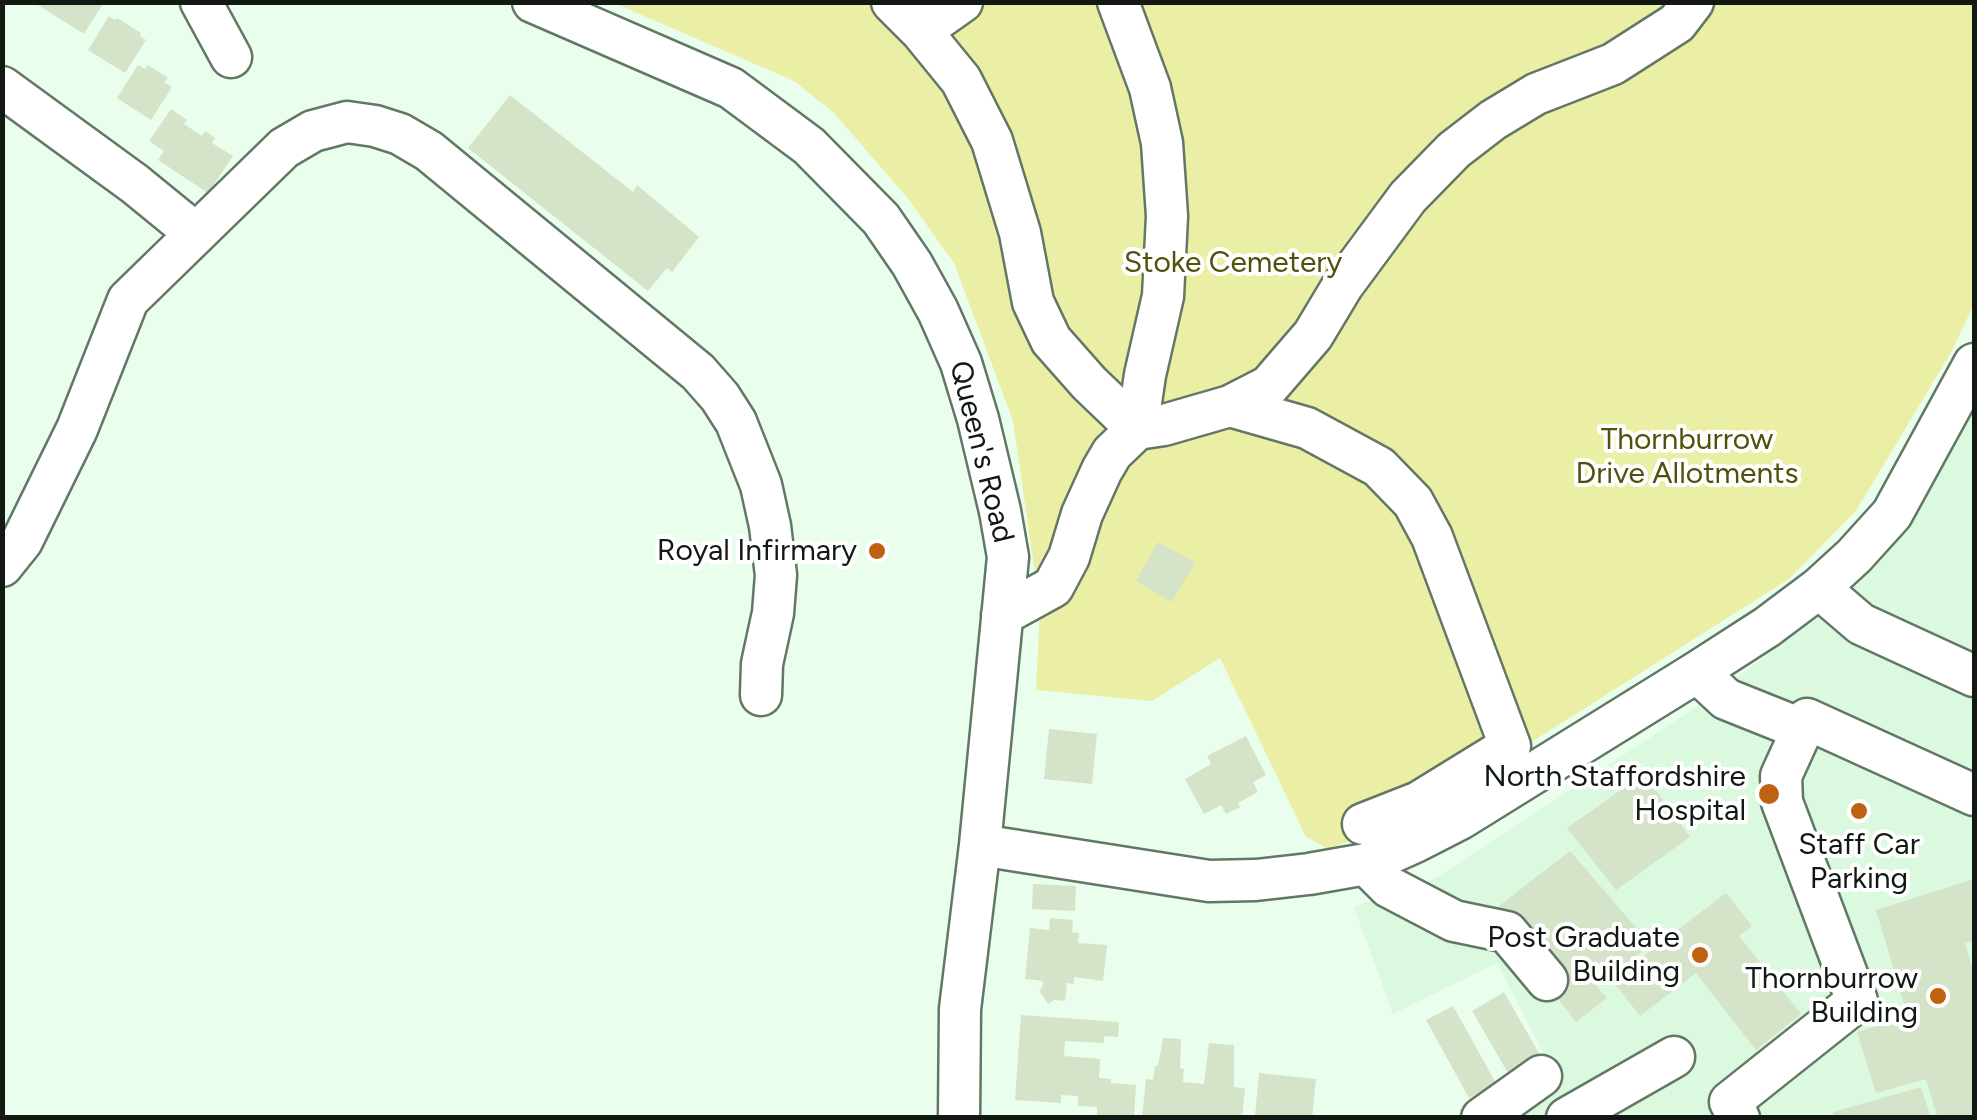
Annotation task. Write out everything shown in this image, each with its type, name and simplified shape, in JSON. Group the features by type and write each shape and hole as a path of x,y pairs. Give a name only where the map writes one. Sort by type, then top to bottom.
{"street":[{"path":"201,2 232,56"},
{"name":"Queen's Road","path":"534,2 731,88 809,146 881,219 921,280 961,362 983,438 1008,557 960,1009 959,1118"},
{"path":"892,2 961,80 992,140 1020,233 1033,302 1050,340 1137,429"},
{"path":"921,31 962,2"},
{"path":"1118,2 1150,88 1162,143 1167,216 1162,296 1137,429"},
{"path":"1002,616 1054,587 1102,470 1112,453 1137,429 1230,406 1268,386 1314,334 1343,285 1408,197 1454,150 1536,94 1613,64 1677,23 1693,2"},
{"path":"2,87 195,233"},
{"path":"2,566 22,540 77,429 128,300 284,148 312,131 347,122 376,126 400,134 429,151 698,372 720,397 736,422 760,485 770,526 776,575 760,695"},
{"path":"980,845 1209,881 1309,874 1366,864 1460,819 1768,627 1818,588 1892,514 1974,364"},
{"path":"1230,406 1307,428 1378,471 1412,502 1432,537 1510,746 1419,802 1363,824"},
{"path":"1818,588 1861,624 1974,676"},
{"path":"1698,672 1726,698 1801,729"},
{"path":"1739,1118 1730,1102 1857,1001 1782,802 1781,776 1807,719 1974,795"},
{"path":"1366,864 1389,887 1454,921 1508,932 1547,980"},
{"path":"1567,1118 1674,1057"},
{"path":"1482,1118 1540,1076"}],"shaded area":[{"name":"North Staffordshire Hospital","path":"1974,386 1974,1117 1520,1117 1561,1087 1497,963 1393,1014 1354,907 1436,878 1690,711 1824,614 1851,588"}],"green space":[{"name":"Stoke Cemetery","path":"614,3 1974,3 1974,304 1953,349 1856,511 1789,579 1418,814 1329,849 1306,837 1220,658 1152,701 1036,690 1040,608 1013,421 954,263 909,200 834,113 794,81"}],"building":[{"path":"33,2 104,2 84,34"},
{"path":"109,16 141,33 146,40 125,73 88,50"},
{"path":"138,65 145,69 148,65 168,78 164,82 172,87 151,120 117,98"},
{"path":"510,95 633,192 637,185 699,237 672,272 667,268 648,291 468,148"},
{"path":"171,109 187,120 184,124 202,136 205,131 215,138 212,143 233,156 208,193 158,160 164,151 149,141"},
{"path":"1158,542 1195,562 1172,602 1136,581"},
{"path":"1049,729 1097,734 1092,784 1044,779"},
{"path":"1246,736 1266,775 1253,782 1258,792 1226,814 1221,805 1204,814 1185,779 1211,764 1207,756"},
{"path":"1644,774 1690,837 1616,890 1567,828"},
{"path":"1570,851 1651,945 1596,986 1607,998 1576,1022 1556,996 1570,985 1499,906"},
{"name":"Thornburrow Building","path":"1974,879 1974,941 1965,943 1974,975 1974,1118 1938,1118 1926,1079 1876,1093 1857,1032 1908,1017 1876,910"},
{"path":"1033,884 1076,886 1075,911 1032,909"},
{"name":"Post Graduate Building","path":"1726,893 1752,926 1739,936 1801,1014 1756,1050 1696,973 1640,1016 1612,980"},
{"path":"1050,918 1073,920 1072,932 1079,933 1078,943 1107,945 1103,981 1074,977 1074,984 1067,983 1065,1001 1048,1004 1039,990 1043,981 1025,979 1030,928 1049,930"},
{"path":"1504,992 1540,1055 1508,1073 1472,1011"},
{"path":"1453,1006 1496,1083 1469,1098 1426,1020"},
{"path":"1021,1015 1119,1022 1118,1037 1104,1036 1104,1043 1065,1041 1064,1056 1100,1059 1099,1078 1136,1085 1134,1117 1097,1115 1097,1107 1078,1106 1078,1096 1061,1095 1061,1103 1015,1100"},
{"path":"1163,1038 1181,1039 1183,1082 1204,1084 1209,1043 1234,1045 1234,1087 1245,1088 1242,1118 1142,1118 1146,1079 1153,1080"},
{"path":"1259,1073 1316,1079 1312,1118 1255,1116"},
{"path":"1921,1087 1931,1118 1834,1118 1833,1112"}],"place":[{"name":"Royal Infirmary","path":"877,551"},
{"name":"North Staffordshire Hospital","path":"1769,794"},
{"name":"Staff Car Parking","path":"1859,811"},
{"name":"Post Graduate Building","path":"1700,955"},
{"name":"Thornburrow Building","path":"1938,996"}],"park label":[{"name":"Thornburrow Drive Allotments","path":"1687,457"}]}
